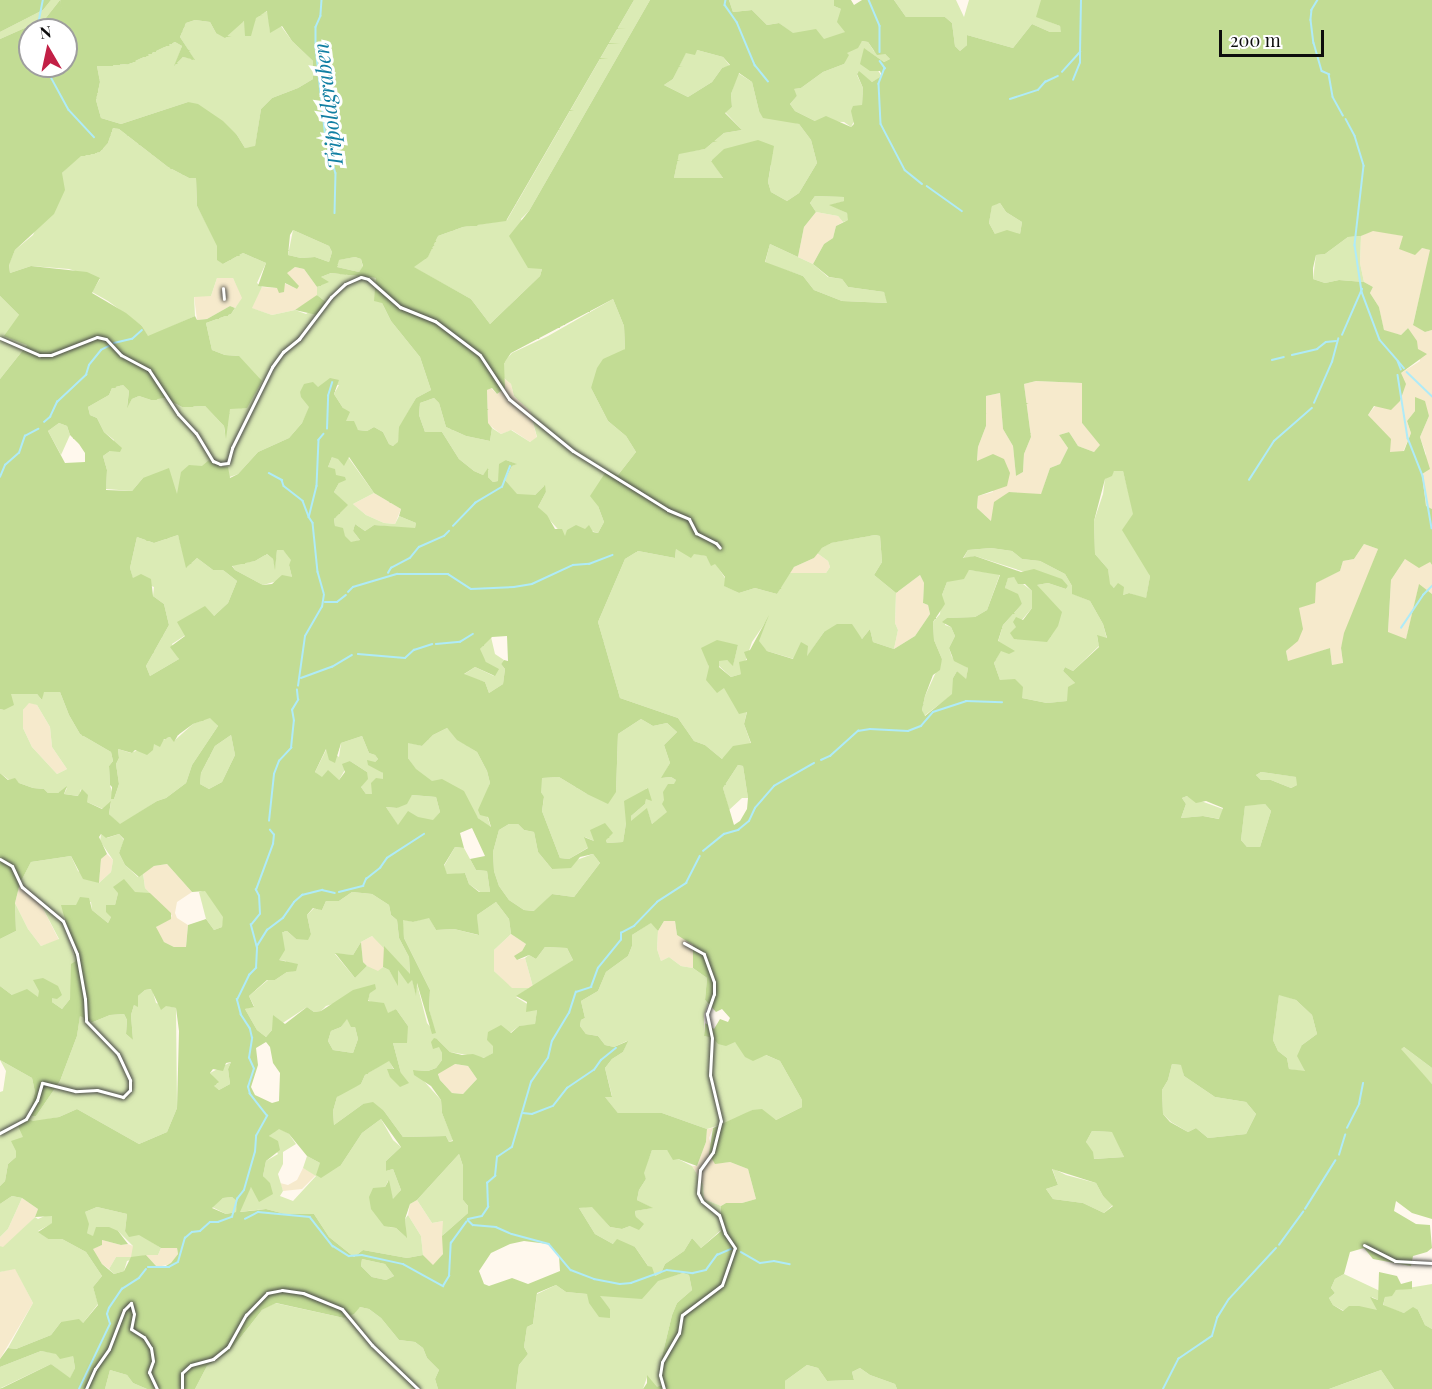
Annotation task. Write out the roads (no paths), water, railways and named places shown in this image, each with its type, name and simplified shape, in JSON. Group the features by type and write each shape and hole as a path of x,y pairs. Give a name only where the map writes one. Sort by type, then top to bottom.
{"street":[{"path":"0,338 39,355 51,355 97,337 106,339 121,355 149,370 178,414 196,433 213,461 220,464 228,463 232,448 272,367 319,316 331,297 344,284 361,277 368,279 400,307 435,321 480,356 509,399 573,451 668,510 689,519 696,533 716,543 720,548"},
{"path":"224,288 224,299"},
{"path":"0,859 12,866 22,887 63,921 77,954 85,999 86,1022 118,1054 130,1080 130,1090 123,1097 97,1090 75,1091 42,1083 37,1100 26,1119 0,1133"},
{"path":"664,1389 660,1375 662,1362 679,1333 682,1315 722,1285 735,1248 725,1233 719,1215 702,1201 698,1193 700,1170 713,1152 721,1121 710,1083 712,1038 707,1014 714,994 714,982 704,954 684,943"},
{"path":"1364,1245 1395,1261 1432,1263"},
{"path":"182,1389 182,1373 191,1365 213,1359 228,1347 246,1315 267,1293 282,1290 303,1293 342,1309 372,1345 418,1389"},
{"path":"86,1389 108,1349 124,1310 131,1303 134,1314 131,1329 144,1337 151,1348 153,1361 149,1372 157,1389"}],"waterway":[{"path":"39,18 43,0"},
{"name":"Tripoldgraben","path":"322,0 321,16 316,27 316,47 326,139 336,173 335,213"},
{"path":"726,0 725,5 737,22 755,65 768,81"},
{"path":"869,0 880,26 880,52"},
{"path":"1062,72 1080,52 1081,0"},
{"path":"1318,0 1312,10 1311,20 1314,43 1322,71 1329,74 1333,97 1343,115"},
{"path":"1073,80 1080,63 1080,52"},
{"path":"880,61 885,68 879,84 881,124 905,170 922,184"},
{"path":"1010,99 1038,90 1045,82 1058,76"},
{"path":"52,78 69,110 94,137"},
{"path":"1346,119 1355,136 1364,166 1355,245 1362,292 1380,340 1398,361 1401,369"},
{"path":"927,186 962,211"},
{"path":"1342,335 1362,289"},
{"path":"114,343 132,339 142,330"},
{"path":"1314,403 1332,362 1338,339"},
{"path":"1292,355 1317,349 1326,342 1336,341"},
{"path":"44,422 50,417 57,402 86,375 89,365 101,350 109,346"},
{"path":"1272,360 1284,357"},
{"path":"1399,362 1404,368"},
{"path":"1407,372 1432,396"},
{"path":"1398,375 1408,438 1423,476 1432,528"},
{"path":"327,429 328,396 332,383"},
{"path":"1249,480 1274,441 1312,408"},
{"path":"0,477 5,465 19,453 25,436 38,429"},
{"path":"324,434 319,440 317,486 309,517 313,523 318,572 324,593"},
{"path":"453,526 475,503 502,487 510,466"},
{"path":"269,473 282,480 284,486 303,501 309,517"},
{"path":"388,573 391,568 410,558 419,547 444,536 449,531"},
{"path":"348,592 353,587 397,574 448,574 471,589 514,587 532,584 573,565 589,564 612,555"},
{"path":"1401,628 1423,595 1432,586"},
{"path":"298,686 305,636 322,607 324,595"},
{"path":"325,602 337,602 346,595"},
{"path":"436,644 460,642 473,634"},
{"path":"358,654 405,658 414,650 432,644"},
{"path":"301,678 332,667 352,655"},
{"path":"269,821 274,774 279,761 291,748 294,721 292,710 298,700 297,690"},
{"path":"821,760 830,756 858,731 870,729 908,731 921,726 933,712 966,701 1002,702"},
{"path":"703,851 724,834 738,830 749,821 755,808 774,786 814,763"},
{"path":"148,1267 169,1267 178,1262 185,1238 192,1232 200,1231 210,1222 232,1217 237,1199 244,1190 255,1152 256,1136 267,1116 250,1094 248,1087 254,1069 249,1058 252,1038 237,1000 249,975 256,968 257,948 251,925 260,914 259,896 256,890 273,844 274,835 270,830"},
{"path":"339,892 363,886 366,879 380,868 387,858 424,834"},
{"path":"468,1219 482,1216 488,1207 487,1183 495,1176 497,1157 512,1147 531,1082 548,1058 552,1041 569,1013 576,992 591,987 598,968 621,940 621,933 634,926 657,902 686,883 700,856"},
{"path":"257,946 267,930 283,918 302,895 322,890 335,893"},
{"path":"523,1113 532,1114 553,1106 567,1088 594,1070 601,1060 616,1048"},
{"path":"1347,1128 1359,1104 1363,1083"},
{"path":"1339,1155 1345,1135"},
{"path":"1305,1209 1335,1161"},
{"path":"245,1219 258,1212 310,1217 333,1246 349,1256 362,1255 403,1264 443,1286 449,1276 451,1243 466,1222"},
{"path":"1279,1245 1303,1212"},
{"path":"468,1220 473,1225 496,1227 549,1244 571,1270 594,1279 620,1284 631,1283 667,1270 693,1273 706,1270 717,1255 731,1249"},
{"path":"1163,1389 1178,1359 1212,1336 1217,1318 1229,1299 1276,1248"},
{"path":"741,1252 760,1263 774,1261 790,1264"},
{"path":"79,1389 110,1324 107,1314 109,1308 122,1289 139,1278 146,1269"}]}
